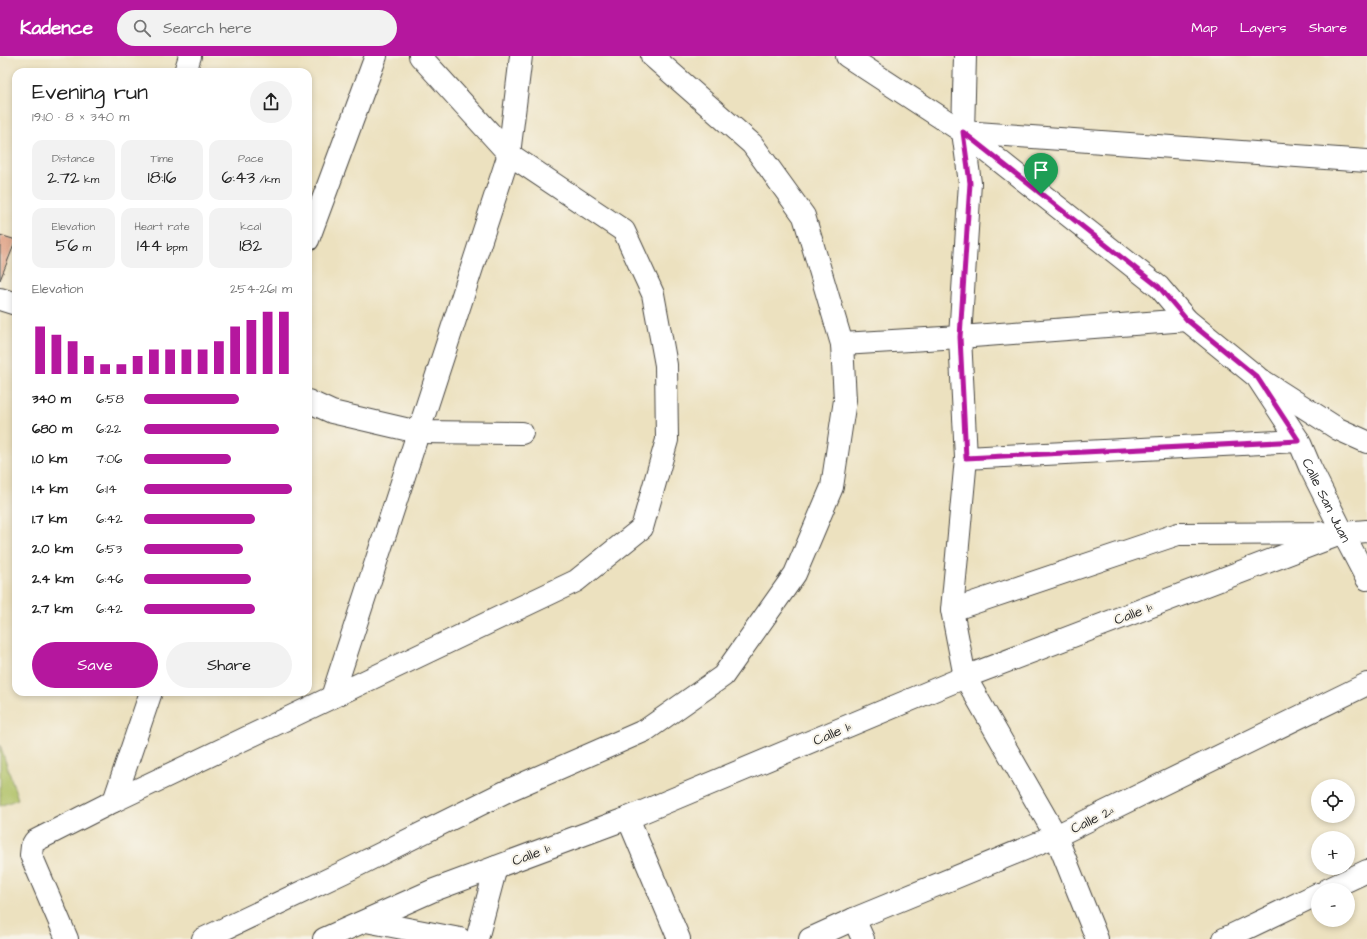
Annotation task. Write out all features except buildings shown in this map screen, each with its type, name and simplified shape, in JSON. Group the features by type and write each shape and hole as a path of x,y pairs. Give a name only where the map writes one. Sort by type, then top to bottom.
{"street":[{"path":"186,68 190,56"},
{"path":"312,229 376,56"},
{"path":"67,939 31,855 32,846 35,841 114,801 576,582 642,528 667,440 666,365 653,294 624,231 509,154 420,56"},
{"path":"332,698 509,154 521,56"},
{"path":"203,939 509,790 646,730 724,676 795,574 832,487 845,400 842,344 804,216 752,144 652,56"},
{"name":"Calle San Juan","path":"847,56 963,132 1159,287 1187,320 1257,377 1299,441 1342,533 1367,579"},
{"path":"965,56 963,132 970,183 960,337 966,458 952,610 965,677 1056,836 1097,939"},
{"path":"963,132 1367,161"},
{"path":"0,299 12,303"},
{"path":"842,344 960,337 1187,320"},
{"path":"1257,377 1338,429 1367,442"},
{"path":"312,403 332,412 418,432 522,433"},
{"path":"966,458 1299,441"},
{"path":"952,610 1178,534 1342,533 1367,531"},
{"name":"Calle 1ª","path":"324,939 434,890 628,818 965,677 1342,533"},
{"name":"Calle 2ª","path":"810,939 854,918 1056,836 1367,684"},
{"path":"114,801 150,696"},
{"path":"628,818 679,939"},
{"path":"477,939 496,867"},
{"path":"1342,883 1367,871"},
{"path":"1224,939 1311,897"},
{"path":"854,918 863,939"},
{"path":"366,920 460,939"}],"green space":[{"path":"0,745 18,799 0,806"}],"route":[{"path":"963,132 1041,194 1159,287 1187,320 1257,377 1299,441 966,458 960,337 970,183 963,132"}]}
